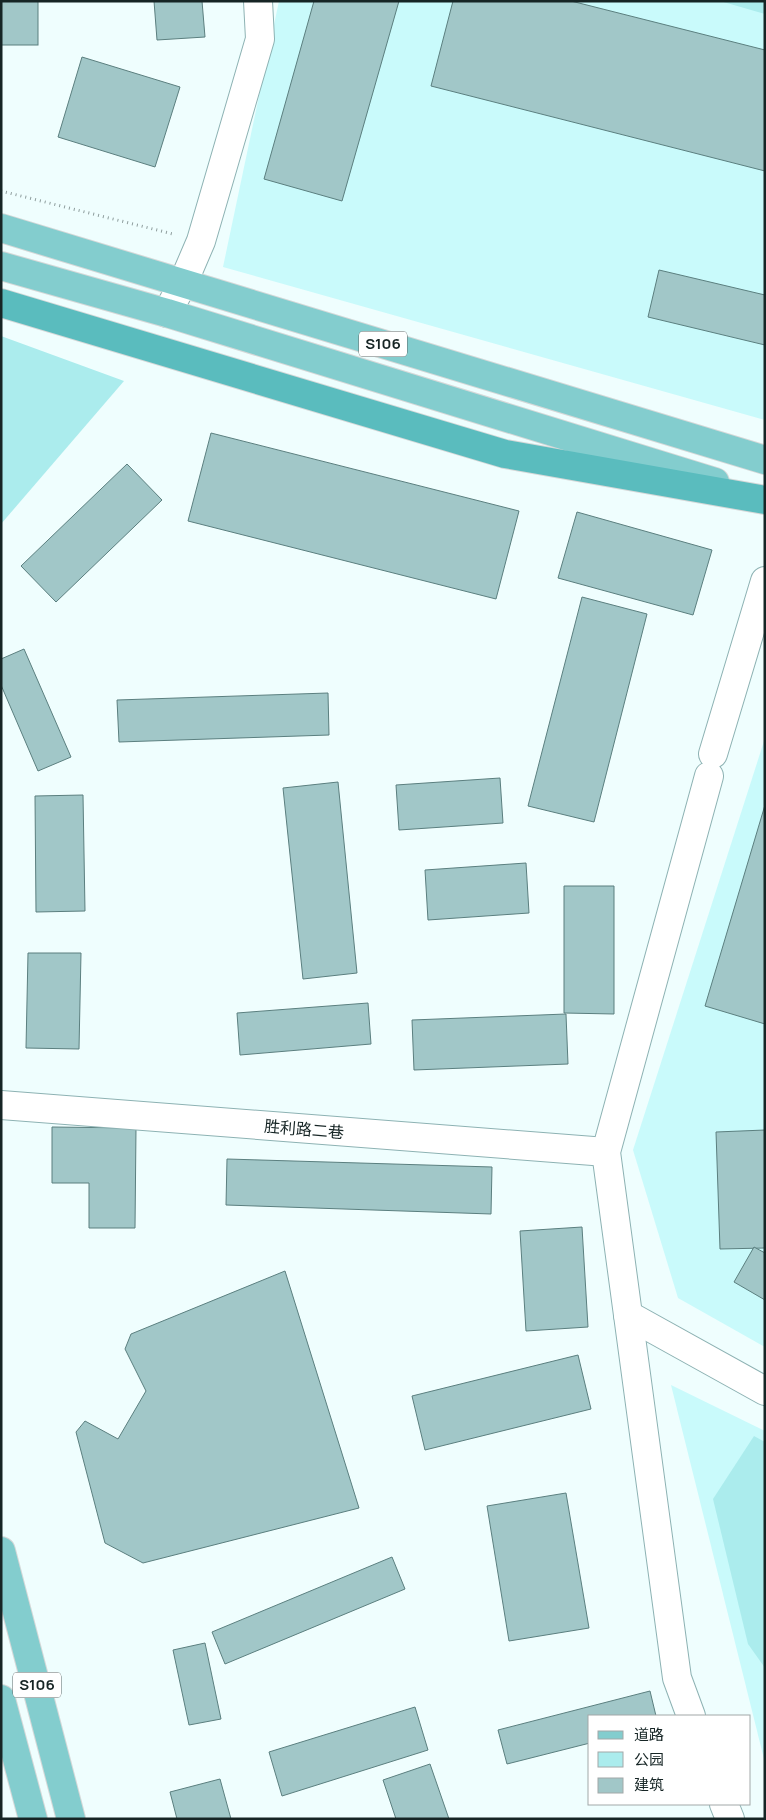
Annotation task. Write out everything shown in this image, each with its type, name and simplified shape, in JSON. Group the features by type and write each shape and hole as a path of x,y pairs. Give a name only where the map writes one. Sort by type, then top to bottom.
{"highway":[{"path":"1,303 505,454 765,499"}],"main road":[{"name":"S106","path":"1,228 765,460"},
{"name":"S106","path":"1,266 168,312 765,499"},
{"name":"S106","path":"1,1551 71,1819"},
{"name":"S106","path":"1,1699 33,1819"}],"street":[{"path":"168,312 183,284 201,241 260,39 258,1"},
{"path":"691,1715 677,1678 606,1152 711,765 765,581"},
{"name":"胜利路二巷","path":"1,1105 606,1152"},
{"path":"628,1314 765,1391"},
{"path":"724,1805 730,1819"}],"path":[{"path":"1,191 201,241"}],"shaded area":[{"path":"279,1 765,1 765,420 223,267"},
{"path":"765,738 765,1347 678,1298 633,1150"},
{"path":"671,1385 765,1431 765,1763"}],"green space":[{"path":"720,1 765,1 765,14"},
{"path":"1,336 124,381 1,524"},
{"path":"754,1436 765,1442 765,1668 748,1644 713,1499"}],"building":[{"path":"1,1 38,1 38,45 1,45"},
{"path":"154,1 202,1 205,37 157,40"},
{"path":"314,1 399,1 342,201 264,179"},
{"path":"453,1 571,1 765,50 765,171 431,86"},
{"path":"82,57 180,87 155,167 58,137"},
{"path":"659,270 765,295 765,345 648,317"},
{"path":"211,433 519,511 496,599 188,521"},
{"path":"127,464 162,500 56,602 21,566"},
{"path":"577,512 712,550 693,615 558,578"},
{"path":"582,597 647,614 594,822 528,806"},
{"path":"24,649 71,757 38,771 1,685 1,659"},
{"path":"328,693 329,735 119,742 117,700"},
{"path":"500,778 503,823 399,830 396,785"},
{"path":"338,782 357,973 303,979 283,788"},
{"path":"83,795 85,911 36,912 35,796"},
{"path":"765,805 765,1024 705,1006"},
{"path":"526,863 529,913 428,920 425,870"},
{"path":"564,886 614,886 614,1014 564,1013"},
{"path":"28,953 81,953 79,1049 26,1048"},
{"path":"368,1003 371,1044 240,1055 237,1013"},
{"path":"566,1014 568,1064 414,1070 412,1020"},
{"path":"52,1127 136,1128 135,1228 89,1228 89,1183 52,1183"},
{"path":"765,1130 765,1248 720,1249 716,1132"},
{"path":"227,1159 492,1167 491,1214 226,1205"},
{"path":"582,1227 588,1327 526,1331 520,1231"},
{"path":"754,1247 765,1253 765,1300 734,1282"},
{"path":"285,1271 359,1508 143,1563 105,1543 76,1432 85,1421 118,1439 146,1391 125,1349 131,1334"},
{"path":"578,1355 591,1409 425,1450 412,1396"},
{"path":"566,1493 589,1628 509,1641 487,1506"},
{"path":"392,1557 405,1589 225,1664 212,1632"},
{"path":"205,1643 221,1719 189,1725 173,1650"},
{"path":"650,1691 656,1715 588,1715 588,1744 507,1764 498,1730"},
{"path":"415,1707 428,1750 282,1796 269,1752"},
{"path":"430,1764 449,1819 396,1819 383,1780"},
{"path":"220,1779 231,1819 177,1819 170,1792"}]}
